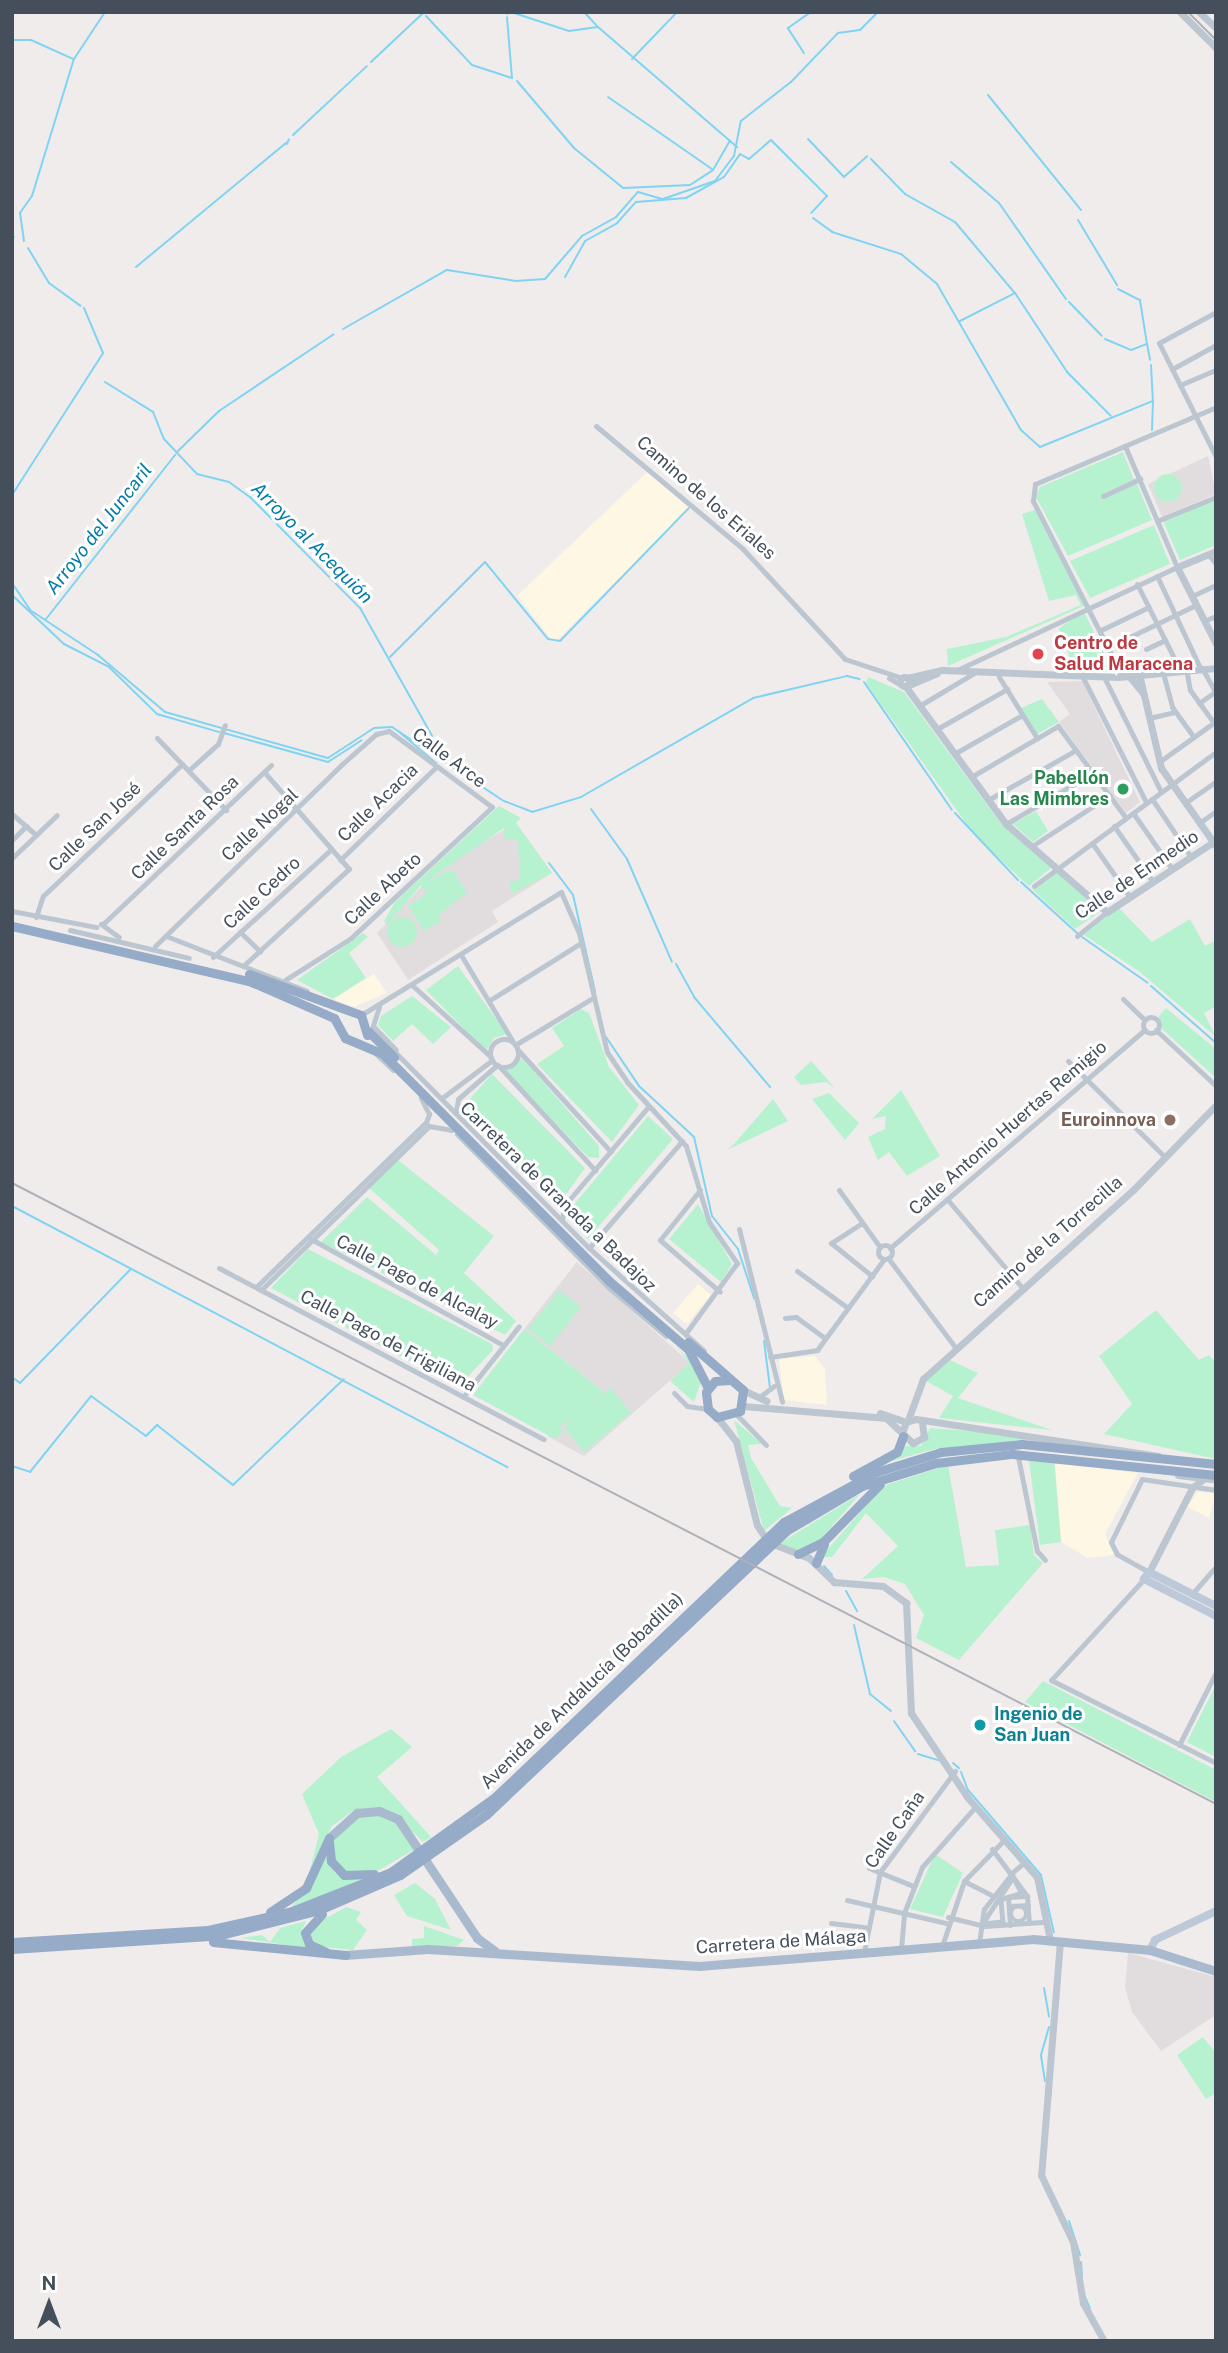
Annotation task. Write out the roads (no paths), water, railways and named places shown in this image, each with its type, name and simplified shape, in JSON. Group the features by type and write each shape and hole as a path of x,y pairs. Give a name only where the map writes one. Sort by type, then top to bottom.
{"highway":[{"path":"12,920 70,930 189,958 282,985 357,1015"},
{"path":"12,926 249,981 310,1003 341,1026 357,1015"},
{"name":"Carretera de Granada a Badajoz","path":"357,1015 612,1276 730,1380"},
{"name":"Carretera de Granada a Badajoz","path":"341,1026 345,1038 371,1047 608,1280 688,1349 705,1377 706,1392"},
{"path":"357,1041 369,1030"},
{"path":"730,1380 743,1390 743,1406 736,1415 718,1417 708,1409 706,1392 730,1380"},
{"path":"819,1499 893,1455 902,1434"},
{"name":"Avenida de Andalucía (Bobadilla)","path":"12,1942 154,1937 317,1903 391,1872 456,1830 743,1564 819,1499 896,1465 964,1448 1043,1444 1158,1456 1216,1474"},
{"name":"Avenida de Andalucía (Bobadilla)","path":"764,1545 841,1496 905,1471 1012,1454 1038,1453 1216,1474"},
{"path":"816,1563 828,1536 863,1495 905,1471"},
{"path":"798,1554 828,1536"},
{"name":"Avenida de Andalucía (Bobadilla)","path":"12,1949 184,1941 287,1920 371,1890 487,1814 743,1564"},
{"path":"329,1838 336,1869 366,1877 456,1830"},
{"path":"154,1937 288,1904 314,1877 329,1838"},
{"path":"345,1955 315,1948 306,1927 371,1890"},
{"path":"184,1941 345,1955"}],"main road":[{"path":"1146,1575 1190,1598 1216,1616"},
{"path":"1190,1598 1216,1606"},
{"path":"329,1838 347,1817 367,1811 389,1814 414,1836 438,1872 475,1936 477,1952"},
{"path":"1150,1950 1155,1940 1216,1911"},
{"path":"460,1951 475,1936"},
{"path":"475,1936 500,1954"},
{"name":"Carretera de Málaga","path":"345,1955 460,1951 699,1965 1021,1940 1055,1940 1150,1950 1216,1971"}],"street":[{"path":"1180,12 1216,48"},
{"path":"1199,12 1216,29"},
{"path":"1216,312 1158,343 1216,457"},
{"path":"1172,369 1216,345"},
{"path":"1180,385 1216,370"},
{"path":"1126,676 1031,497 1035,484 1216,407"},
{"name":"Camino de los Eriales","path":"596,426 743,548 845,659 905,683"},
{"path":"1125,446 1177,567 1215,643"},
{"path":"1102,496 1140,479"},
{"path":"1157,521 1216,497"},
{"path":"955,671 1089,606 1212,552 1216,564"},
{"path":"1157,576 1201,668 1215,691 1199,703"},
{"path":"1137,584 1199,703 1215,722 1160,762"},
{"path":"1192,596 1216,585"},
{"path":"1109,647 1196,605"},
{"path":"1101,630 1149,607"},
{"path":"1204,621 1216,616"},
{"path":"1146,649 1165,640"},
{"path":"1107,912 1006,824 905,683 942,670 999,677 1126,676 1138,679 1162,669 1216,668"},
{"path":"1162,669 1175,712 1195,737"},
{"path":"919,705 974,673"},
{"path":"999,677 1037,738"},
{"path":"1083,677 1149,801 1191,857"},
{"path":"1104,677 1161,792"},
{"path":"1138,679 1160,762 1171,785 1215,843"},
{"path":"937,729 1007,690"},
{"path":"1149,718 1175,712"},
{"path":"954,754 1022,715"},
{"path":"189,770 219,738 225,725"},
{"path":"971,777 1058,726 1126,818"},
{"name":"Calle Arce","path":"389,731 492,807"},
{"name":"Calle Nogal","path":"155,946 376,734 389,731"},
{"path":"158,738 226,810"},
{"path":"988,800 1076,750"},
{"path":"1034,886 1216,752"},
{"name":"Calle San José","path":"36,916 43,896 182,764"},
{"name":"Calle Santa Rosa","path":"93,929 119,912 271,765"},
{"name":"Calle Acacia","path":"340,860 436,767"},
{"path":"243,966 349,869 295,812 264,772"},
{"path":"1006,824 1093,773"},
{"path":"1185,803 1213,782 1216,790"},
{"path":"1032,846 1110,795"},
{"name":"Calle Abeto","path":"285,981 351,938 492,807"},
{"path":"1199,823 1216,811"},
{"path":"1133,813 1172,869"},
{"path":"12,858 57,815"},
{"path":"13,817 36,835"},
{"path":"14,835 26,826"},
{"path":"1114,827 1153,882"},
{"path":"1092,843 1130,897"},
{"name":"Calle de Enmedio","path":"1077,936 1107,912 1215,843"},
{"name":"Calle Cedro","path":"213,957 330,850"},
{"path":"357,1015 379,1007 561,892 581,943 591,999 607,1052 648,1107 682,1141 709,1222 737,1263 720,1292 686,1333"},
{"path":"12,911 93,929 167,949 189,958"},
{"name":"Calle Santa Rosa","path":"113,928 119,912"},
{"path":"104,923 113,928 119,937"},
{"path":"70,930 93,929"},
{"path":"240,932 260,951"},
{"path":"167,949 166,936 213,957 285,981 339,1010"},
{"path":"490,1000 581,943"},
{"path":"461,955 515,1045 611,1152"},
{"path":"413,986 498,1065 594,1170"},
{"path":"442,1098 491,1058 495,1042 515,1045 591,999"},
{"path":"1123,999 1145,1020 1156,1019 1156,1030"},
{"path":"379,1007 369,1030 421,1077"},
{"path":"379,1007 377,1033 589,1248 686,1333 718,1371"},
{"path":"1145,1020 1144,1030 1156,1030 1216,1086"},
{"name":"Calle Antonio Huertas Remigio","path":"890,1248 1144,1030"},
{"path":"456,1112 457,1099 498,1065 513,1063 515,1045"},
{"path":"371,1047 452,1130 705,1377"},
{"path":"1069,1061 1085,1081 1165,1157"},
{"path":"259,1289 309,1237 416,1135 429,1118 421,1098"},
{"name":"Camino de la Torrecilla","path":"908,1408 923,1379 955,1347 1020,1285 1165,1157 1216,1105"},
{"path":"562,1221 564,1206 648,1107"},
{"path":"416,1135 437,1122 452,1130"},
{"path":"589,1248 682,1141"},
{"path":"700,1190 660,1240 720,1292"},
{"path":"839,1190 886,1258 955,1347"},
{"path":"947,1199 1020,1285"},
{"path":"549,1206 564,1206"},
{"path":"863,1223 831,1243 872,1276"},
{"path":"739,1230 770,1357 774,1386 782,1402"},
{"name":"Calle Pago de Alcalay","path":"309,1237 317,1245 503,1345"},
{"path":"770,1357 817,1350 886,1258 890,1248 880,1247"},
{"name":"Calle Pago de Frigiliana","path":"219,1268 544,1439"},
{"path":"797,1271 848,1308"},
{"path":"785,1318 796,1317 825,1338"},
{"path":"463,1397 519,1326"},
{"path":"757,1398 774,1386"},
{"path":"743,1390 757,1398 782,1402 913,1421 1046,1435 1158,1456"},
{"path":"696,1406 706,1392"},
{"path":"674,1393 696,1406 708,1409"},
{"path":"743,1406 886,1418 902,1434 920,1441 908,1408 892,1416"},
{"path":"736,1415 766,1445"},
{"path":"718,1417 740,1453 761,1533 777,1550 798,1554 816,1563 834,1582 896,1592 908,1609 910,1626 907,1671 911,1713 955,1771 975,1807 1026,1861 1045,1898 1055,1940 1041,2175 1073,2242 1083,2303 1104,2341"},
{"path":"902,1434 913,1421"},
{"path":"1024,1464 1038,1453"},
{"path":"1012,1454 1024,1464 1037,1551 1045,1560"},
{"path":"1151,1465 1203,1479"},
{"path":"1216,1474 1203,1479 1192,1488 1146,1575 1051,1680 1216,1763"},
{"path":"1186,1476 1192,1488"},
{"path":"1146,1575 1116,1554 1111,1537 1142,1479 1216,1490"},
{"path":"1177,1486 1185,1500"},
{"path":"1190,1598 1216,1566"},
{"path":"1179,1745 1216,1672"},
{"name":"Calle Caña","path":"864,1952 869,1905 880,1872 955,1771"},
{"path":"901,1949 904,1913 913,1886 930,1852 975,1807"},
{"path":"943,1946 947,1920 964,1881 992,1849 1005,1839"},
{"path":"992,1849 1027,1896 1030,1923"},
{"path":"979,1943 978,1925 991,1895 1026,1861"},
{"path":"869,1868 913,1886"},
{"path":"1013,1875 1022,1893 1001,1900 1003,1922 982,1923 1013,1875"},
{"path":"964,1881 991,1895"},
{"path":"1010,1907 1026,1907 1027,1920 1012,1921 1008,1897 1038,1894"},
{"path":"847,1900 978,1925 1042,1922"},
{"path":"1010,1907 1028,1905"},
{"path":"1010,1907 1010,1924"},
{"path":"831,1923 865,1927"},
{"path":"1020,1924 1021,1940"}],"waterway":[{"path":"24,241 20,213 32,196 74,59 105,12"},
{"path":"371,62 424,12"},
{"path":"511,12 569,31 598,27 737,147"},
{"path":"584,12 597,26"},
{"path":"632,59 677,12"},
{"path":"804,53 788,28 811,12"},
{"name":"Arroyo del Juncaril","path":"343,329 447,270 516,281 545,279 582,236 616,217 638,192 663,199 715,181 734,156 741,121 791,82 838,33 860,30 878,12"},
{"path":"426,16 472,65 512,78 507,17"},
{"path":"12,40 31,40 73,59"},
{"path":"293,135 367,66"},
{"path":"517,81 574,148 623,188 690,185 713,170 730,141"},
{"path":"988,95 1081,210"},
{"path":"608,97 712,169"},
{"path":"287,144 289,139"},
{"path":"808,139 844,177 867,156"},
{"name":"Arroyo del Juncaril","path":"565,277 585,241 617,223 636,202 686,198 724,177 740,154 749,159 771,140 827,196 811,213"},
{"path":"136,267 286,143"},
{"path":"871,159 905,194 955,222 1014,292"},
{"path":"951,162 999,203 1066,299"},
{"path":"813,218 832,232 901,254 937,284 1021,430 1040,447 1153,401 1152,430"},
{"path":"1078,220 1117,285"},
{"path":"28,248 49,283 81,306"},
{"path":"1118,289 1140,300 1147,344"},
{"path":"960,321 1015,293 1067,372 1111,416"},
{"path":"1069,302 1102,336"},
{"path":"12,495 103,353 84,308"},
{"name":"Arroyo del Juncaril","path":"177,452 219,411 334,334"},
{"path":"1105,339 1131,350 1147,344 1150,360"},
{"path":"1151,365 1153,401"},
{"name":"Arroyo al Acequión","path":"105,382 153,412 164,439 197,474 229,482 250,497 360,608 432,736"},
{"name":"Arroyo del Juncaril","path":"46,619 175,455"},
{"path":"390,657 485,562 548,639 560,641 689,508"},
{"name":"Arroyo al Acequión","path":"12,583 30,610 98,655 165,712 328,758 374,728 392,727 504,801 532,812 581,797 753,698 847,676 860,679"},
{"path":"12,595 64,644 109,667 157,714 219,732"},
{"path":"864,682 952,810"},
{"path":"398,731 436,763"},
{"path":"224,733 328,762 362,740"},
{"path":"591,809 627,859 672,962"},
{"path":"955,813 1018,880"},
{"path":"549,863 573,895 595,991"},
{"path":"1021,882 1077,933"},
{"path":"1082,937 1148,983"},
{"path":"676,964 694,997 770,1087"},
{"path":"1151,986 1216,1043"},
{"path":"606,1037 639,1086 694,1137 712,1216 738,1249 754,1298"},
{"path":"12,1206 507,1467"},
{"path":"12,1377 20,1383 131,1269"},
{"path":"764,1341 770,1388"},
{"path":"12,1466 30,1472 91,1396 146,1436 157,1425 233,1485 344,1379"},
{"path":"824,1566 832,1575"},
{"path":"846,1591 857,1611"},
{"path":"854,1625 870,1694 891,1711"},
{"path":"894,1721 915,1751"},
{"path":"918,1754 938,1760"},
{"path":"953,1763 959,1768"},
{"path":"961,1772 968,1790 1041,1875 1054,1933"},
{"path":"1044,1988 1049,2017"},
{"path":"1045,2081 1041,2055 1049,2027"},
{"path":"1049,2106 1051,2091"},
{"path":"1069,2221 1080,2255"},
{"path":"1081,2262 1082,2277"},
{"path":"1085,2297 1090,2308"}],"tram line":[{"path":"1188,12 1216,40"}],"railway":[{"path":"12,1183 1216,1804"}],"place":[{"name":"Centro de Salud Maracena","path":"1038,654"},
{"name":"Pabellón Las Mimbres","path":"1123,789"},
{"name":"Euroinnova","path":"1170,1120"},
{"name":"Ingenio de San Juan","path":"980,1725"}]}
